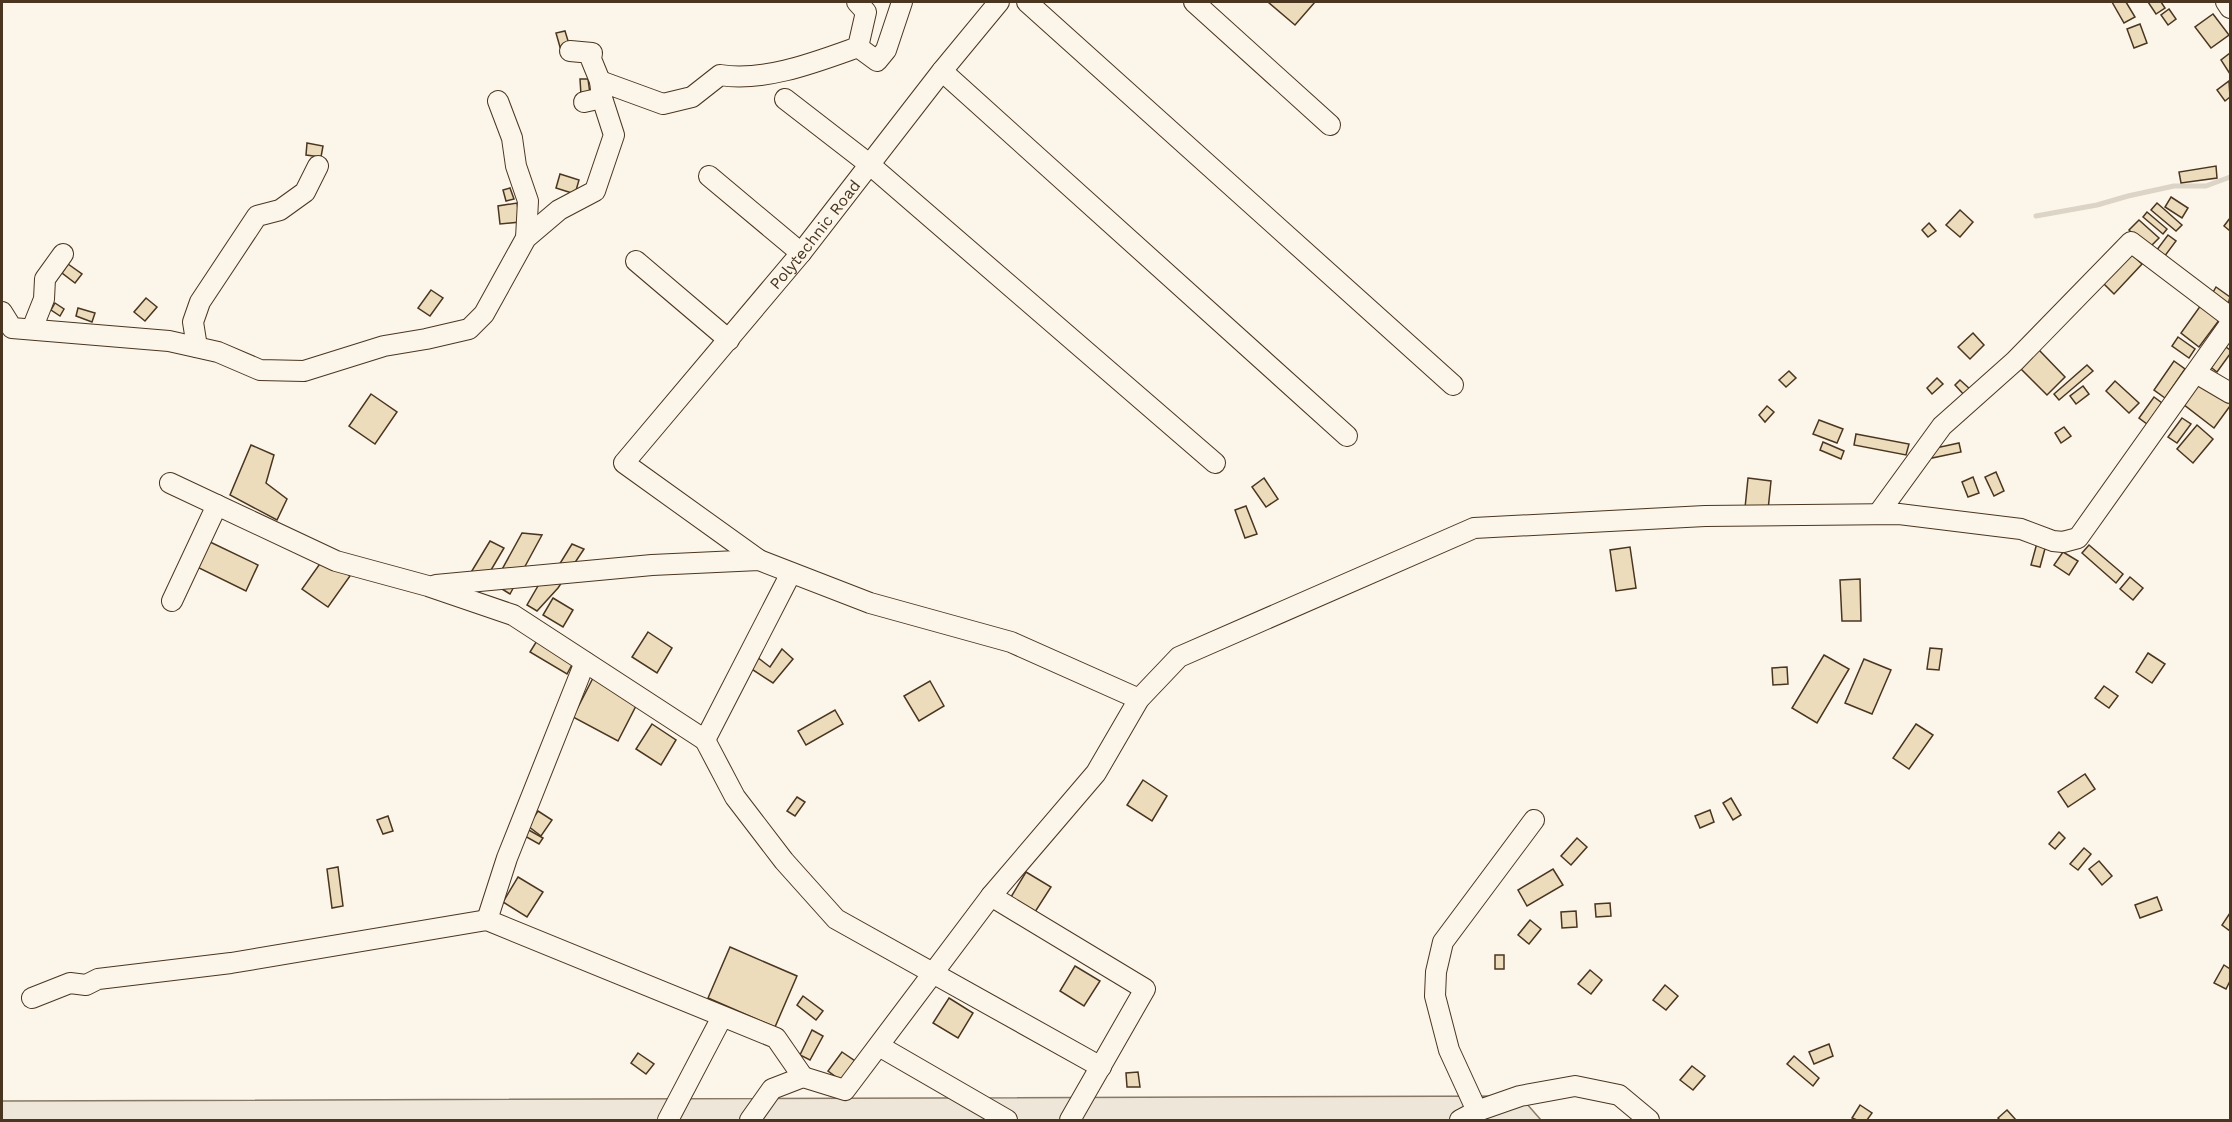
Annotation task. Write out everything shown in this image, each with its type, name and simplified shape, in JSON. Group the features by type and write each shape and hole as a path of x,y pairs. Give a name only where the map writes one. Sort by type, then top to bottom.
{"street":[{"path":"857,2 866,12 858,47"},
{"path":"858,47 877,61 886,50 902,2"},
{"name":"Polytechnic Road","path":"759,560 624,463 801,253 942,70 999,2"},
{"path":"1026,2 1453,385"},
{"path":"1194,2 1330,125"},
{"path":"2226,2 2230,8"},
{"path":"595,93 663,104 692,97 720,75 740,78 810,64 858,47"},
{"path":"2,312 12,328 169,341 218,352 260,370 304,371 384,346 426,339 468,328 484,314 526,238 559,210 596,191 615,135 595,93 592,53 570,51"},
{"path":"942,70 1347,436"},
{"path":"785,99 869,164 1215,463"},
{"path":"498,101 512,138 516,166 528,201 526,238"},
{"path":"197,347 193,322 200,302 256,216 280,210 305,192 318,166"},
{"path":"709,176 801,253"},
{"path":"1878,514 1942,426 2015,361 2131,242 2230,317"},
{"path":"32,329 44,299 45,279 63,254"},
{"path":"636,261 729,340"},
{"path":"32,998 70,983 86,985 98,979 231,963 487,920 776,1038 803,1077 845,1090 991,896 1096,773 1139,699 1179,657 1474,528 1705,516 1899,514 2021,529 2053,541 2063,542 2078,538 2230,324"},
{"path":"2196,373 2230,393"},
{"path":"170,483 336,561 428,586 513,615 705,740 735,796 784,861 836,919 1101,1067"},
{"path":"172,601 217,505"},
{"path":"428,586 652,565 759,560 870,603 1011,642 1139,699"},
{"path":"705,740 791,573"},
{"path":"487,920 507,858 585,662"},
{"path":"1534,820 1443,942 1436,972 1435,996 1469,1116 1520,1096 1575,1086 1619,1095 1649,1120"},
{"path":"991,896 1144,989 1070,1120"},
{"path":"668,1120 722,1017"},
{"path":"879,1046 1007,1120"},
{"path":"752,1120 772,1089 803,1077"}],"shaded area":[{"path":"1520,1096 1541,1120 2,1120 2,1101"}],"building":[{"path":"1268,2 1315,2 1295,25"},
{"path":"2112,2 2126,2 2135,17 2124,23"},
{"path":"2148,2 2161,2 2165,8 2156,14"},
{"path":"2169,9 2176,19 2168,25 2161,15"},
{"path":"2213,14 2229,35 2211,48 2195,27"},
{"path":"2140,24 2147,43 2134,48 2127,29"},
{"path":"565,31 569,44 560,47 556,33"},
{"path":"2230,53 2230,74 2221,60"},
{"path":"580,79 588,79 590,94 581,95"},
{"path":"2229,81 2230,97 2225,101 2217,90"},
{"path":"307,143 323,146 321,157 306,155"},
{"path":"2216,166 2217,178 2181,183 2179,172"},
{"path":"560,174 579,180 575,194 556,188"},
{"path":"510,188 514,199 506,201 503,190"},
{"path":"2171,197 2188,208 2182,218 2165,207"},
{"path":"517,203 520,222 500,224 498,206"},
{"path":"2157,203 2182,225 2176,231 2151,210"},
{"path":"1960,210 1973,222 1960,237 1946,225"},
{"path":"2147,212 2167,229 2163,234 2143,217"},
{"path":"2230,218 2230,231 2224,226"},
{"path":"2139,220 2159,238 2148,249 2129,230"},
{"path":"1929,223 1936,231 1928,237 1922,230"},
{"path":"2168,235 2176,241 2164,257 2156,251"},
{"path":"2131,254 2142,264 2114,294 2103,283"},
{"path":"68,264 82,274 75,283 62,273"},
{"path":"2216,287 2230,297 2228,305 2212,294"},
{"path":"431,290 443,298 430,316 418,308"},
{"path":"146,298 157,307 145,321 134,312"},
{"path":"55,303 64,309 60,316 51,310"},
{"path":"2201,305 2220,319 2199,347 2181,333"},
{"path":"78,308 95,313 92,322 76,316"},
{"path":"1973,333 1984,345 1970,359 1958,347"},
{"path":"2178,337 2195,349 2189,358 2172,346"},
{"path":"2223,345 2230,350 2230,354 2217,372 2208,365"},
{"path":"2039,350 2065,377 2047,395 2020,368"},
{"path":"2174,361 2185,369 2165,398 2154,390"},
{"path":"2087,365 2093,371 2059,400 2054,394"},
{"path":"1789,371 1796,378 1786,387 1779,380"},
{"path":"2207,372 2230,390 2230,406 2214,428 2183,404"},
{"path":"1937,378 1943,384 1932,394 1927,388"},
{"path":"1960,380 1971,390 1965,396 1955,385"},
{"path":"2115,381 2139,403 2129,413 2106,391"},
{"path":"2083,386 2089,394 2076,404 2070,396"},
{"path":"371,394 397,412 375,444 349,426"},
{"path":"2154,397 2162,403 2147,424 2139,418"},
{"path":"1767,406 1774,412 1765,422 1759,415"},
{"path":"2182,418 2191,424 2177,443 2168,437"},
{"path":"1819,420 1843,429 1837,443 1813,434"},
{"path":"2197,425 2213,439 2193,463 2177,449"},
{"path":"2064,427 2071,436 2061,443 2055,433"},
{"path":"1856,434 1909,444 1906,455 1854,445"},
{"path":"1823,442 1844,451 1841,459 1820,450"},
{"path":"1959,443 1961,452 1932,458 1931,449"},
{"path":"251,445 274,455 266,483 287,499 277,520 230,495"},
{"path":"1996,472 2004,491 1994,496 1985,477"},
{"path":"1973,477 1979,493 1968,497 1962,482"},
{"path":"1264,478 1278,499 1266,507 1252,487"},
{"path":"1748,478 1771,481 1768,510 1745,508"},
{"path":"1246,506 1257,534 1245,538 1235,510"},
{"path":"522,533 542,535 510,594 494,584"},
{"path":"208,541 258,565 246,591 195,566"},
{"path":"490,541 504,548 484,582 470,574"},
{"path":"2037,543 2046,545 2040,567 2031,565"},
{"path":"572,544 584,549 558,588 537,611 527,605 542,579 548,583"},
{"path":"2089,545 2123,574 2116,583 2082,553"},
{"path":"1630,547 1636,588 1616,591 1610,550"},
{"path":"2063,552 2078,561 2069,575 2054,565"},
{"path":"324,558 350,576 328,607 302,589"},
{"path":"2130,577 2143,588 2133,600 2120,589"},
{"path":"1860,579 1861,621 1842,621 1840,580"},
{"path":"553,598 573,610 563,627 543,615"},
{"path":"648,632 672,648 657,673 632,657"},
{"path":"538,639 574,661 567,674 530,652"},
{"path":"1930,648 1942,649 1939,670 1927,669"},
{"path":"782,649 793,659 773,683 750,668 757,657 770,667"},
{"path":"2148,653 2165,664 2152,683 2136,672"},
{"path":"1824,655 1849,669 1817,723 1792,708"},
{"path":"1864,659 1891,670 1872,714 1845,703"},
{"path":"1787,667 1788,684 1773,685 1772,668"},
{"path":"593,678 638,702 618,741 573,717"},
{"path":"930,681 944,706 919,721 904,696"},
{"path":"2104,686 2118,696 2109,708 2095,698"},
{"path":"835,710 843,724 806,745 798,731"},
{"path":"652,724 676,740 661,765 636,749"},
{"path":"1916,724 1933,735 1909,769 1893,758"},
{"path":"2085,774 2095,789 2068,807 2058,792"},
{"path":"1143,780 1167,796 1152,821 1127,805"},
{"path":"797,797 805,802 795,816 787,811"},
{"path":"1731,798 1741,815 1733,820 1723,803"},
{"path":"1710,810 1714,822 1700,828 1695,816"},
{"path":"538,811 552,820 541,836 528,826"},
{"path":"388,816 393,831 383,834 377,820"},
{"path":"527,829 543,838 539,844 523,835"},
{"path":"2059,832 2065,838 2055,849 2049,844"},
{"path":"1577,838 1587,847 1571,865 1561,856"},
{"path":"2084,848 2091,854 2078,870 2070,864"},
{"path":"2099,861 2112,876 2102,885 2089,869"},
{"path":"338,867 343,906 332,908 327,869"},
{"path":"1553,869 1563,885 1527,906 1518,890"},
{"path":"1026,872 1051,887 1035,912 1011,897"},
{"path":"518,877 543,892 527,917 503,902"},
{"path":"2157,897 2162,910 2140,918 2135,905"},
{"path":"1610,903 1611,916 1596,917 1595,904"},
{"path":"1576,911 1577,927 1562,928 1561,912"},
{"path":"2230,913 2230,931 2222,925"},
{"path":"1530,920 1541,929 1529,944 1518,935"},
{"path":"730,947 797,976 775,1027 708,998"},
{"path":"1495,955 1504,955 1504,969 1495,969"},
{"path":"2224,965 2230,969 2230,981 2226,989 2214,983"},
{"path":"1075,966 1100,981 1084,1006 1060,991"},
{"path":"1590,970 1602,980 1591,994 1578,984"},
{"path":"1665,985 1678,996 1666,1010 1653,1000"},
{"path":"803,996 823,1011 816,1020 797,1005"},
{"path":"949,998 973,1013 958,1038 933,1023"},
{"path":"812,1030 823,1036 810,1060 800,1055"},
{"path":"1829,1044 1833,1056 1814,1064 1809,1052"},
{"path":"842,1052 858,1063 843,1082 828,1071"},
{"path":"638,1053 654,1064 646,1074 631,1063"},
{"path":"1794,1056 1819,1078 1813,1086 1787,1064"},
{"path":"1692,1066 1705,1076 1693,1090 1680,1080"},
{"path":"1138,1072 1140,1087 1127,1087 1126,1073"},
{"path":"1860,1105 1872,1113 1867,1120 1852,1118"},
{"path":"2007,1110 2016,1120 1998,1118"}],"waterway":[{"path":"2036,216 2097,205 2174,186 2206,186 2230,177"}]}
